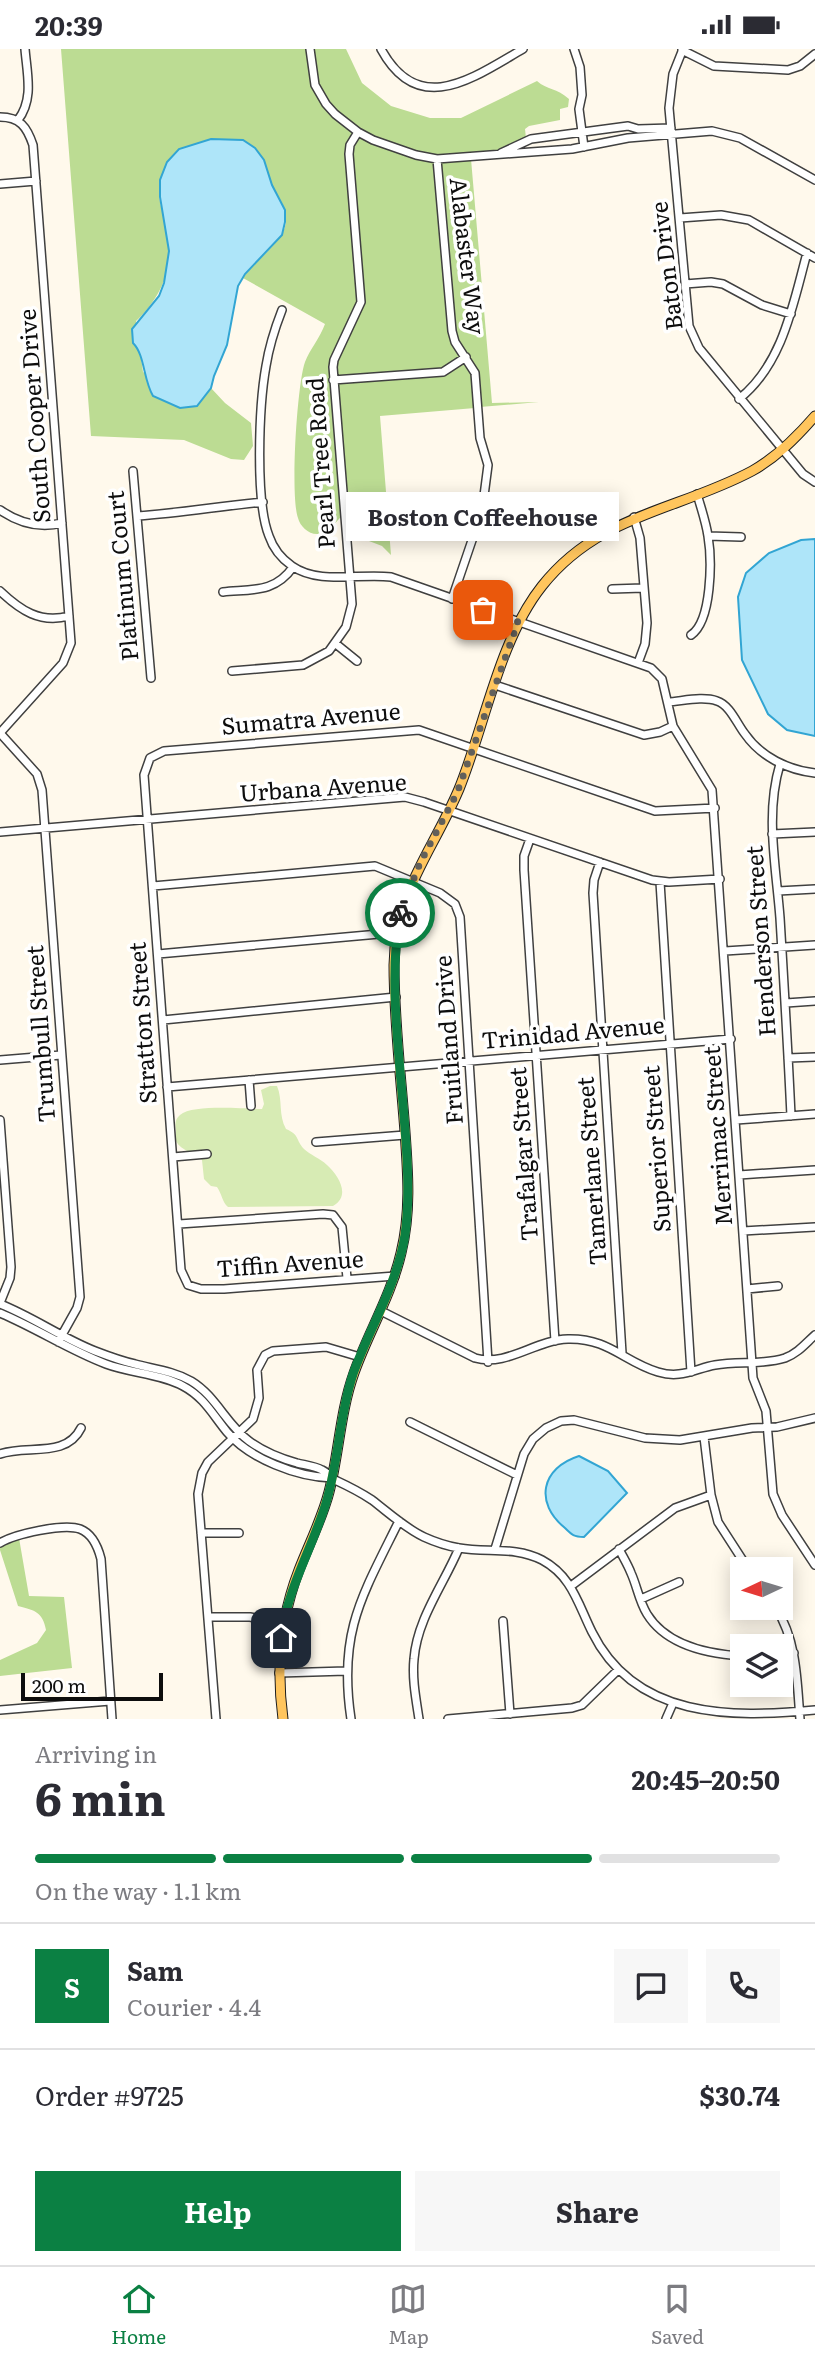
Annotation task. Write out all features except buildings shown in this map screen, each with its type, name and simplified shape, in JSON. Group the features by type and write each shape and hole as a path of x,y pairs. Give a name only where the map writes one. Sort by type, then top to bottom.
{"main road":[{"path":"283,1719 279,1673 283,1623 290,1594 319,1523 332,1478 344,1405 360,1357 394,1276 405,1235 408,1204 396,997 396,937 400,912 412,881 448,811 474,749 518,622 542,586 576,551 597,536 634,517 751,471 783,450 815,417"}],"street":[{"path":"0,117 18,120 24,112 29,98 25,49"},
{"path":"310,49 312,77 318,93 335,114 358,132 404,151 437,159 584,147 671,131"},
{"path":"381,49 392,67 403,76 425,86 441,87 468,81 523,49"},
{"path":"574,49 580,67 582,95 579,109 584,147"},
{"path":"682,50 700,61 714,65 788,70 800,66 815,54"},
{"name":"Baton Drive","path":"682,50 676,62 670,90 671,131 689,326 699,348 739,399 803,474 815,482"},
{"name":"South Cooper Drive","path":"0,733 31,701 63,663 70,650 33,145 25,126 18,120"},
{"path":"498,155 531,139 628,126 638,129 726,133 740,138 815,180"},
{"name":"Pearl Tree Road","path":"336,644 350,614 350,576 333,380 334,360 361,302 349,154 350,145 358,132"},
{"name":"Alabaster Way","path":"437,159 452,331 455,342 476,379 480,438 488,459 488,474 479,521 453,599"},
{"path":"0,184 36,181"},
{"path":"680,218 721,215 749,220 815,258"},
{"path":"739,399 759,379 771,361 791,314 807,253"},
{"path":"685,284 723,284 762,305 791,314"},
{"path":"282,310 265,369 260,435 263,502 270,539 277,551 293,567 329,578 370,575 391,577 638,663 646,634 640,538 634,517"},
{"path":"333,380 443,372 466,358"},
{"name":"Platinum Court","path":"134,471 151,678"},
{"path":"691,635 701,626 705,612 710,562 708,537 697,494"},
{"path":"138,516 189,513 263,502"},
{"path":"0,510 23,523 62,523"},
{"path":"708,537 741,537"},
{"path":"223,592 275,585 283,580 293,567"},
{"path":"612,589 643,588"},
{"path":"0,591 19,609 32,615 46,618 69,616"},
{"path":"232,671 303,665 329,651 336,644 357,661"},
{"name":"Merrimac Street","path":"638,663 651,668 662,679 673,726 712,790 752,1378 766,1411 768,1454 774,1494 782,1515 815,1565"},
{"path":"495,685 644,736 660,733 673,726"},
{"path":"668,702 710,700 723,703 760,751 780,764 815,773"},
{"name":"Sumatra Avenue","path":"150,758 164,751 419,730 655,811 715,808"},
{"name":"Trumbull Street","path":"0,733 37,774 42,790 80,1297 77,1308 60,1338"},
{"name":"Stratton Street","path":"150,758 144,775 181,1270 188,1285"},
{"name":"Henderson Street","path":"780,764 774,784 772,834 792,1115"},
{"name":"Urbana Avenue","path":"0,832 405,797 660,882 720,879"},
{"path":"772,834 815,832"},
{"name":"Trafalgar Street","path":"530,839 524,856 524,870 555,1341"},
{"name":"Tamerlane Street","path":"600,862 593,893 622,1353"},
{"name":"Fruitland Drive","path":"153,886 375,866 440,893 454,904 458,910 488,1361"},
{"name":"Superior Street","path":"660,882 691,1372"},
{"path":"778,891 815,889"},
{"path":"158,954 379,934 396,937"},
{"path":"725,951 815,945"},
{"path":"163,1020 396,997"},
{"path":"786,1003 815,1001"},
{"name":"Trinidad Avenue","path":"167,1087 731,1039"},
{"path":"0,1059 61,1055"},
{"path":"788,1058 815,1057"},
{"path":"248,1080 251,1107"},
{"path":"736,1120 815,1114"},
{"path":"0,1120 11,1267 10,1278 0,1303 112,1366 181,1384 204,1401 249,1451 271,1463 322,1478 332,1478 357,1490 421,1536 459,1548 522,1552 542,1560 558,1570 571,1585 603,1653 618,1670 647,1691 673,1703 732,1717 799,1715 815,1710"},
{"path":"316,1142 405,1135"},
{"path":"173,1157 207,1154"},
{"path":"739,1175 815,1170"},
{"path":"179,1224 332,1215 342,1227 347,1279"},
{"path":"743,1231 815,1227"},
{"name":"Tiffin Avenue","path":"188,1285 201,1289 224,1289 394,1276"},
{"path":"747,1289 778,1286"},
{"path":"381,1311 475,1358 488,1361 502,1360 568,1339 590,1341 668,1375 718,1364 787,1357 798,1352 815,1335"},
{"path":"0,1313 60,1338"},
{"path":"216,1719 198,1494 202,1473 213,1455 253,1419 259,1398 256,1377 265,1355 273,1351 326,1346 360,1357"},
{"path":"495,1549 524,1454 533,1439 546,1428 561,1421 574,1420 645,1438 680,1440 789,1425 815,1418"},
{"path":"411,1422 517,1475"},
{"path":"0,1454 13,1449 58,1448 77,1437 81,1428"},
{"path":"704,1437 711,1495 718,1522 741,1557"},
{"path":"571,1585 675,1508 711,1495"},
{"path":"351,1719 346,1671 352,1627 360,1600 399,1521"},
{"path":"0,1543 10,1537 70,1527 82,1529 99,1547 112,1719"},
{"path":"201,1533 239,1533"},
{"path":"419,1719 414,1685 414,1659 418,1638 459,1548"},
{"path":"619,1549 647,1614 659,1627 682,1643 730,1655"},
{"path":"641,1599 679,1582"},
{"path":"208,1618 250,1617 283,1623"},
{"path":"503,1621 510,1714"},
{"path":"784,1621 794,1653 799,1715"},
{"path":"448,1719 572,1708 582,1705 618,1670"},
{"path":"279,1673 346,1671"},
{"path":"0,1710 110,1701"},
{"path":"666,1719 673,1703"}],"green space":[{"path":"61,49 307,49 311,78 319,97 354,133 348,144 359,302 330,367 342,516 324,533 311,533 299,521 295,465 302,374 307,357 325,324 243,278 280,237 286,223 284,208 277,194 265,181 212,139 179,149 161,177 159,195 170,246 167,270 159,293 136,321 143,372 196,406 211,388 251,423 253,446 244,460 231,459 184,440 91,436"},
{"path":"312,49 346,49 362,83 391,106 430,118 461,118 537,81 569,99 568,107 560,109 560,120 529,126 525,129 526,138 497,152 437,157 374,138 347,121 328,102 317,84"},
{"path":"359,136 434,161 450,331 462,357 442,369 336,378 336,360 364,302 352,153"},
{"path":"471,159 492,403 539,402 480,407 477,373 455,331 440,161"},
{"path":"465,361 472,374 475,408 380,416 391,555 382,546 369,541 354,515 347,516 336,383 443,374"},
{"path":"277,1086 286,1129 295,1135 304,1149 327,1165 339,1180 341,1197 333,1206 228,1207 217,1187 211,1186 204,1179 202,1160 176,1141 176,1122 180,1115 207,1108 262,1109 264,1104 261,1090"},
{"path":"19,1538 29,1596 64,1597 72,1668 0,1676 0,1660 37,1643 46,1630 43,1619 37,1613 18,1606 0,1550 0,1546"}],"water":[{"path":"211,139 243,140 255,148 264,160 272,185 285,210 285,222 282,235 245,274 238,286 227,345 211,388 197,406 180,408 153,396 140,354 133,343 132,329 159,296 164,283 169,251 160,197 160,180 167,162 179,149"},
{"path":"815,539 815,736 787,730 768,714 742,660 738,597 746,573 769,553 801,540"},
{"path":"579,1456 608,1471 627,1493 584,1537 571,1534 555,1518 546,1497 546,1487 556,1469"}],"way so far":[{"path":"400,913 420,863 457,793 518,622 483,610"}],"place":[{"name":"Boston Coffeehouse","path":"483,610"}],"route":[{"path":"281,1638 290,1594 326,1505 335,1467 344,1405 354,1372 381,1311 401,1256 405,1235 408,1170 394,967 400,913"}]}
